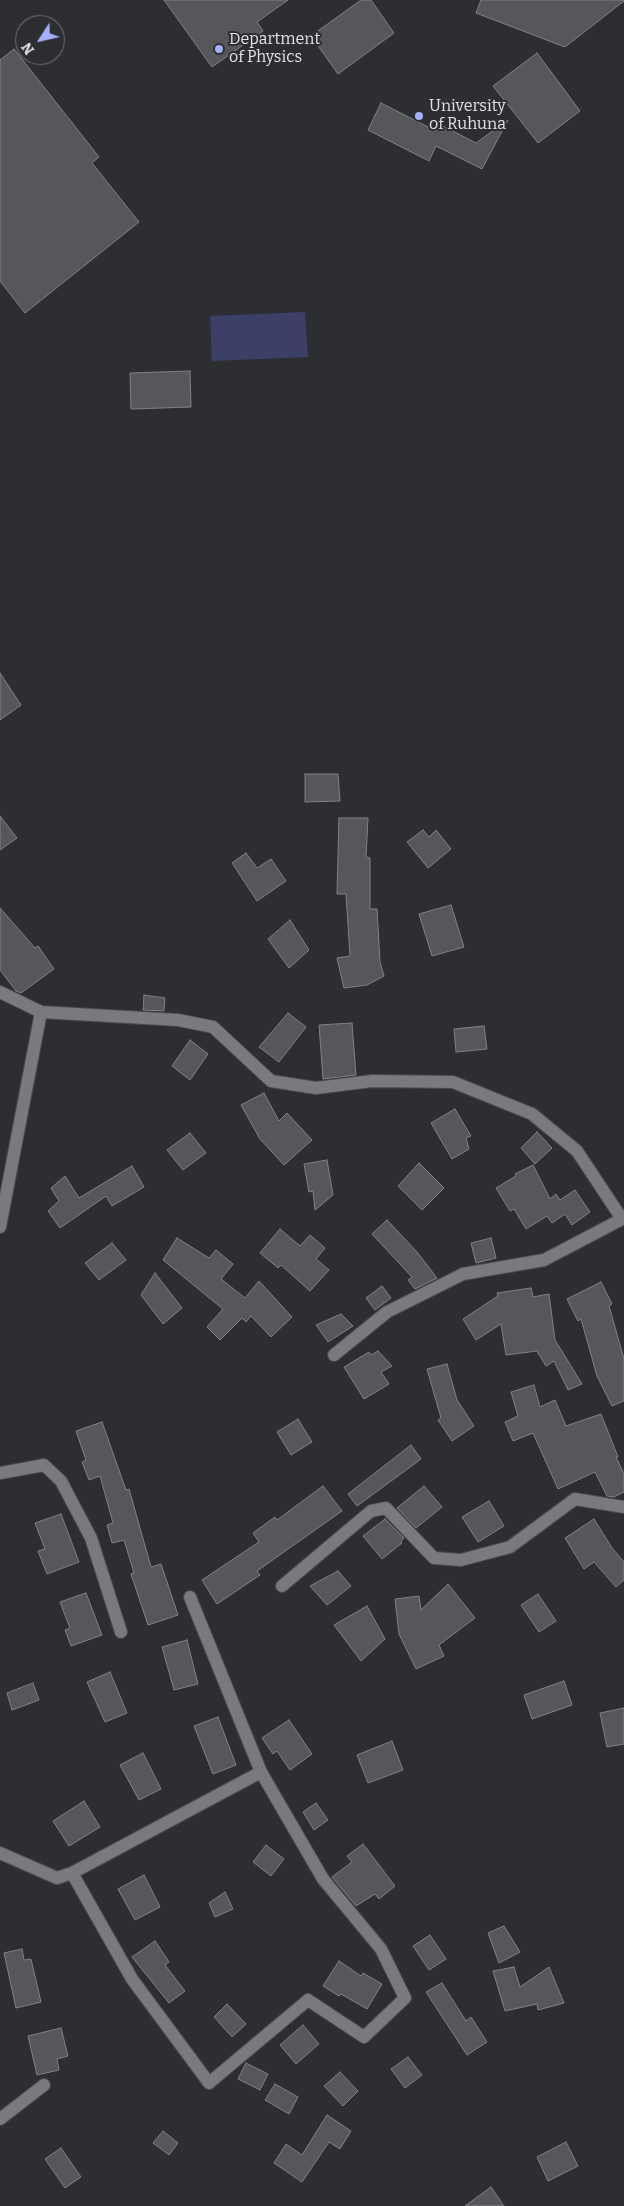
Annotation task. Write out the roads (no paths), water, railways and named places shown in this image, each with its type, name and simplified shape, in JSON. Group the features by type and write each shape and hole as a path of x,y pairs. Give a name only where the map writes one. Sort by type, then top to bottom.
{"street":[{"path":"0,992 41,1012 178,1020 213,1027 271,1081 316,1088 372,1082 454,1082 532,1114 577,1151 623,1218 544,1260 463,1274 387,1312 334,1355"},
{"path":"0,1227 41,1012"},
{"path":"0,1473 44,1465 61,1481 91,1538 122,1632"},
{"path":"282,1586 371,1511 386,1508 434,1558 461,1560 510,1547 575,1499 624,1507"},
{"path":"72,1873 132,1979 210,2083 308,2000 364,2037 405,1998 381,1949 323,1879 261,1772 190,1597"},
{"path":"0,1853 56,1878 72,1873 261,1772"},
{"path":"0,2119 44,2085"}],"place":[{"name":"Department of Physics","path":"219,49"},
{"name":"University of Ruhuna","path":"419,116"}]}
